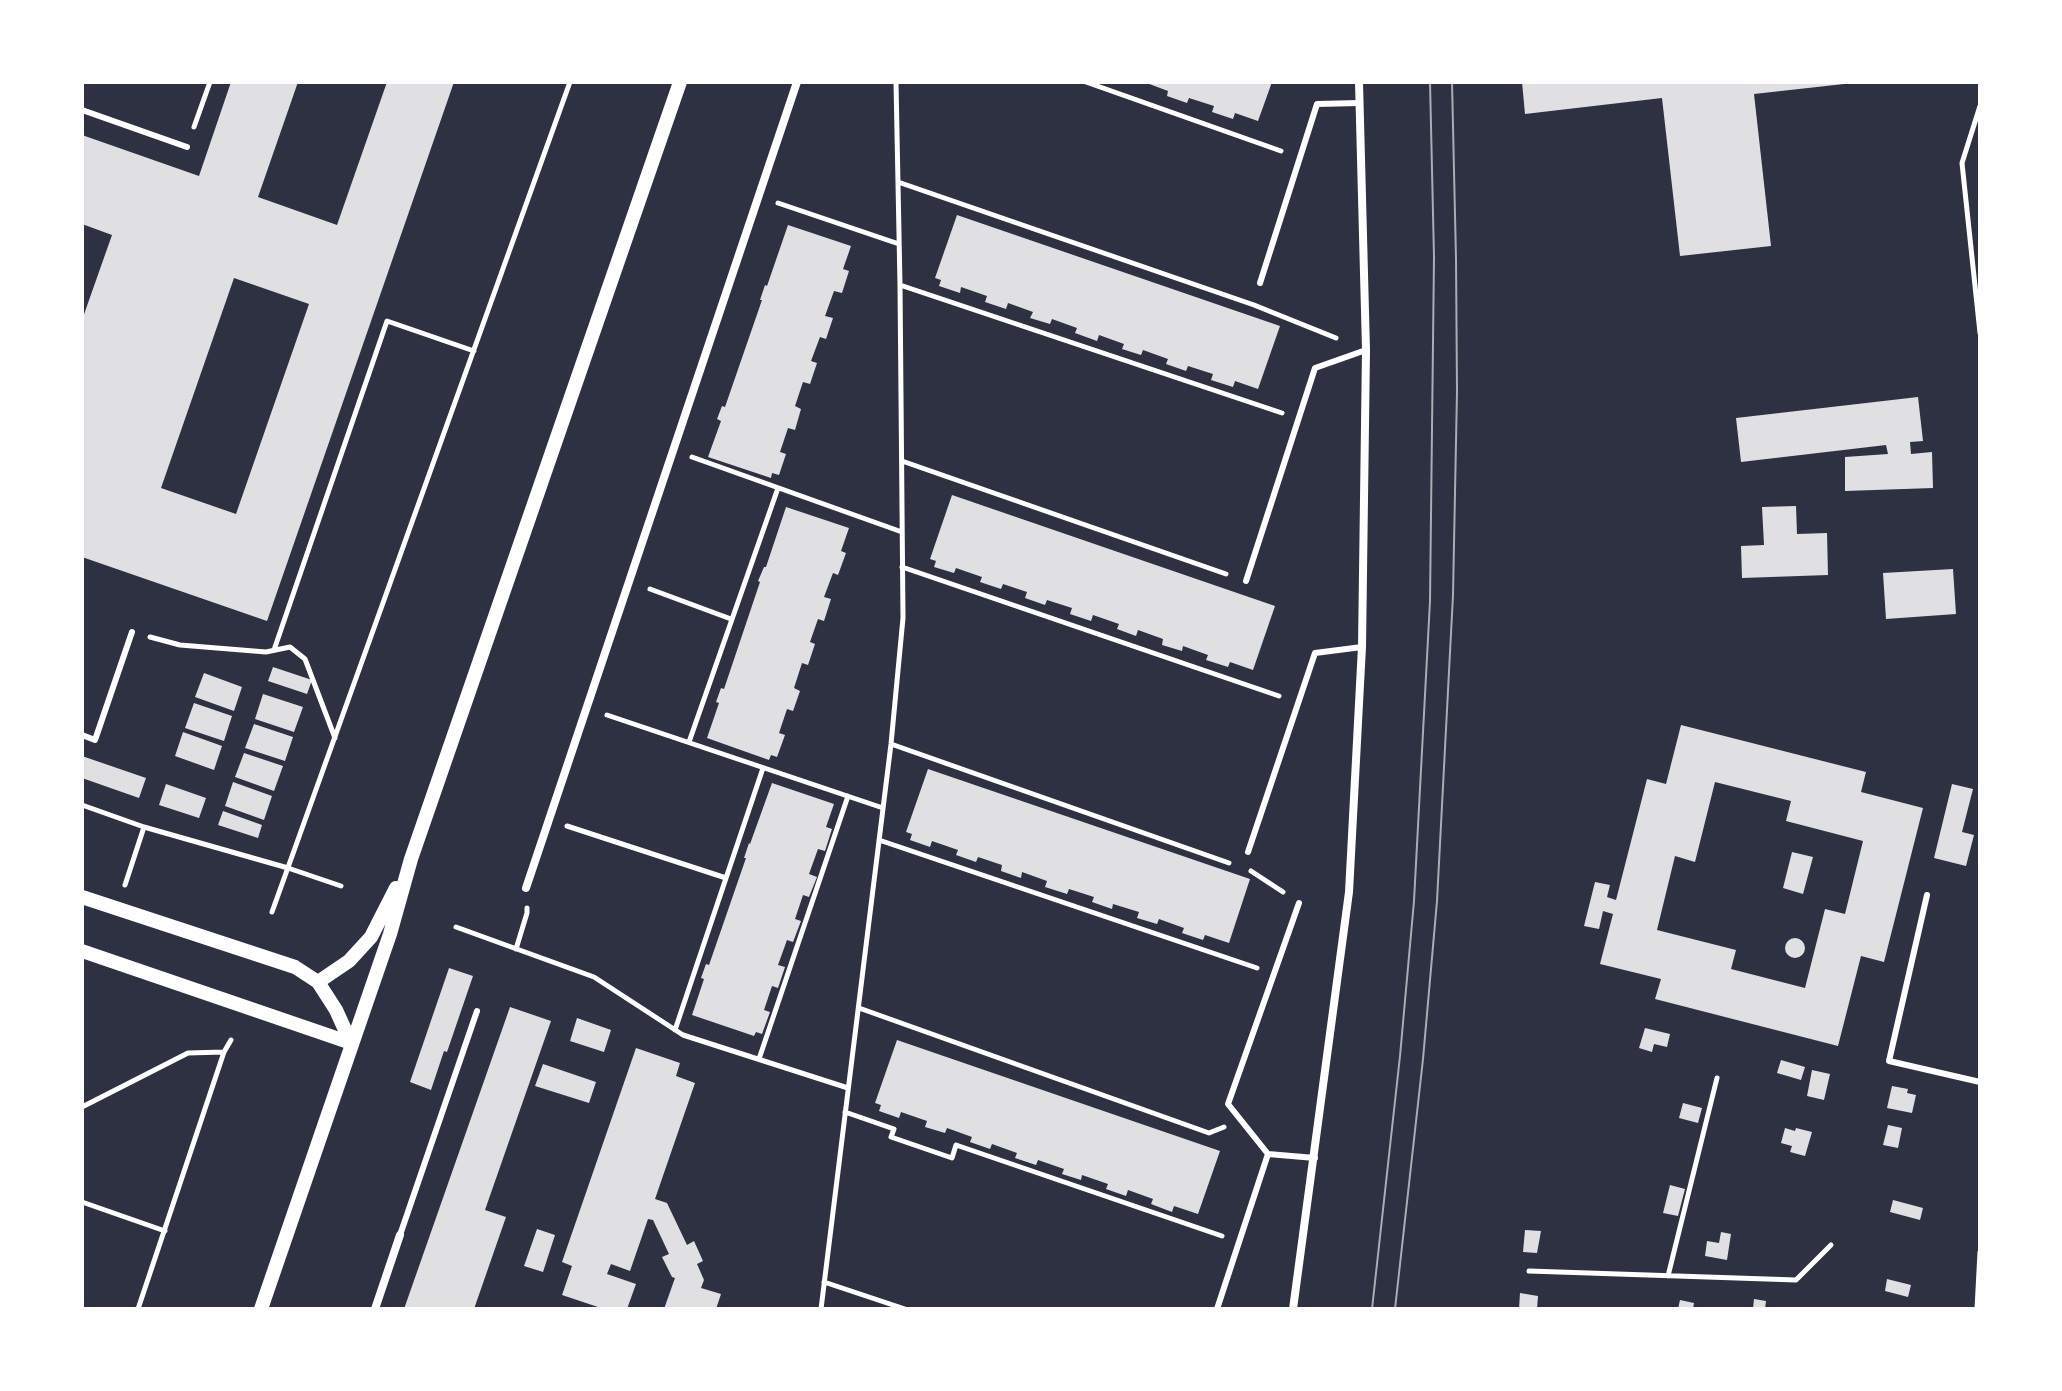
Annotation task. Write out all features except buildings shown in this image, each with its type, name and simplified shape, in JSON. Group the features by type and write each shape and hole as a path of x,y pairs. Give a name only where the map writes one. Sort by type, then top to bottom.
{"street":[{"path":"261,1309 390,934 411,859 680,82"},
{"path":"526,888 797,82"},
{"path":"1293,1309 1349,892 1362,647 1366,350 1359,82"},
{"path":"318,982 349,961 371,937 411,859"},
{"path":"82,897 295,967 318,982 336,1010 351,1043"},
{"path":"82,951 351,1043"},
{"path":"375,1309 400,1235"}],"lane":[{"path":"1260,283 1317,104 1359,103"},
{"path":"82,110 187,147"},
{"path":"1246,581 1315,368 1366,350"},
{"path":"82,735 95,740 132,632"},
{"path":"1248,852 1315,653 1362,647"},
{"path":"1927,895 1889,1061 1980,1082"},
{"path":"1299,903 1228,1104 1268,1154 1315,1158"},
{"path":"400,1235 477,1011"},
{"path":"1217,1309 1268,1154"}],"path":[{"path":"187,147 210,82"},
{"path":"272,912 570,82"},
{"path":"821,1309 891,744 903,618 896,82"},
{"path":"1086,82 1300,158"},
{"path":"1980,106 1962,163 1980,333"},
{"path":"898,182 1254,305 1366,350"},
{"path":"759,196 899,244"},
{"path":"1971,252 1980,251"},
{"path":"900,285 1299,418"},
{"path":"274,650 387,321 474,351"},
{"path":"673,450 902,532"},
{"path":"902,461 1246,581"},
{"path":"689,742 778,488"},
{"path":"902,567 1299,703"},
{"path":"629,581 731,619"},
{"path":"132,632 180,645 266,652 290,647 305,659 335,739"},
{"path":"586,709 883,808"},
{"path":"891,744 1235,865"},
{"path":"675,1030 763,768"},
{"path":"759,1059 848,796"},
{"path":"82,805 144,827 341,886"},
{"path":"549,820 726,878"},
{"path":"117,908 144,827"},
{"path":"879,840 1274,974"},
{"path":"1248,852 1250,870 1299,903"},
{"path":"516,949 527,913 526,888"},
{"path":"456,927 594,977 683,1035 848,1088"},
{"path":"859,1008 1209,1133 1241,1121"},
{"path":"138,1309 224,1052 231,1040"},
{"path":"82,1107 188,1053 224,1052"},
{"path":"1668,1276 1717,1078"},
{"path":"845,1112 894,1129 891,1137 952,1158 956,1145 1239,1242"},
{"path":"82,1202 165,1231"},
{"path":"1529,1271 1796,1280 1831,1245"},
{"path":"1977,1309 1980,1252"},
{"path":"824,1282 905,1309"}],"tram line":[{"path":"1372,1309 1414,901 1430,601 1434,257 1430,82"},
{"path":"1395,1309 1437,901 1453,595 1457,391 1452,82"}]}
